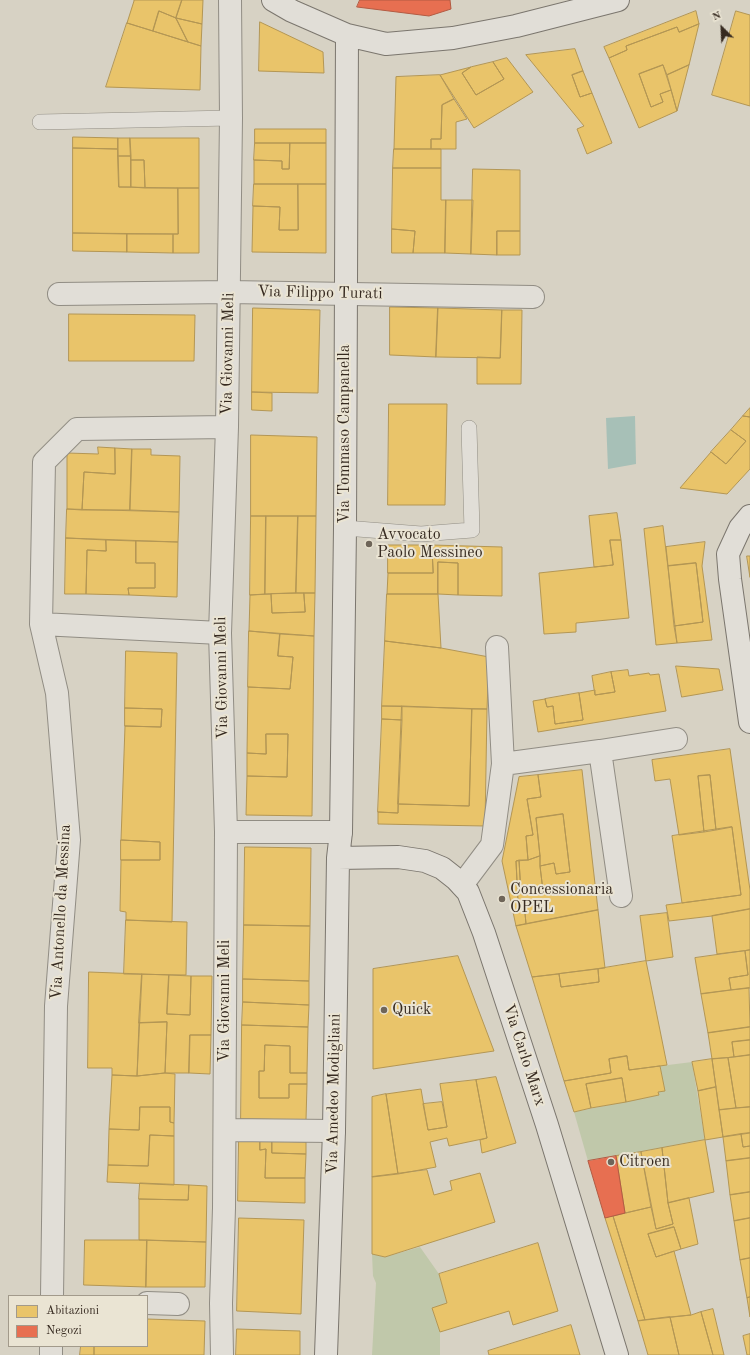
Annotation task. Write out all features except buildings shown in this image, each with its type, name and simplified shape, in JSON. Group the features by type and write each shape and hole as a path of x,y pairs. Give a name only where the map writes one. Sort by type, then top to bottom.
{"street":[{"name":"Via Giovanni Meli","path":"222,1355 221,1303 225,1130 226,832 220,633 227,427 230,0"},
{"path":"273,0 292,11 347,35 386,44 453,38 516,26 618,0"},
{"name":"Via Tommaso Campanella","path":"341,832 345,528 347,35"},
{"name":"Via Filippo Turati","path":"59,294 229,292 533,297"},
{"name":"Via Antonello da Messina","path":"52,1295 56,1006 68,840 57,693 41,624 44,462 77,429 227,427"},
{"path":"750,516 740,528 728,554 730,579 750,722"},
{"path":"41,624 220,633"},
{"path":"462,885 492,845 503,764 496,647"},
{"path":"503,764 676,739"},
{"path":"600,751 621,896"},
{"path":"226,832 341,832"},
{"name":"Via Amedeo Modigliani","path":"326,1355 334,1131 338,858 341,832"},
{"name":"Via Carlo Marx","path":"338,858 398,857 425,861 442,868 456,879 468,892 489,947 547,1125 617,1355"},
{"path":"225,1130 334,1131"},
{"path":"148,1303 178,1304"}],"lane":[{"path":"40,122 230,118"},
{"path":"345,528 421,534 472,530 469,428"}],"green space":[{"path":"692,1062 705,1140 588,1161 574,1112 659,1095 658,1092 664,1090 660,1066"},
{"path":"420,1247 439,1274 447,1303 432,1308 440,1332 440,1355 372,1355 376,1283 373,1276 372,1254 385,1257"}],"water":[{"path":"635,416 636,464 608,469 606,418"}],"place":[{"name":"Avvocato Paolo Messineo","path":"369,544"},
{"name":"Concessionaria OPEL","path":"502,899"},
{"name":"Quick","path":"384,1010"},
{"name":"Citroen","path":"611,1162"}]}
